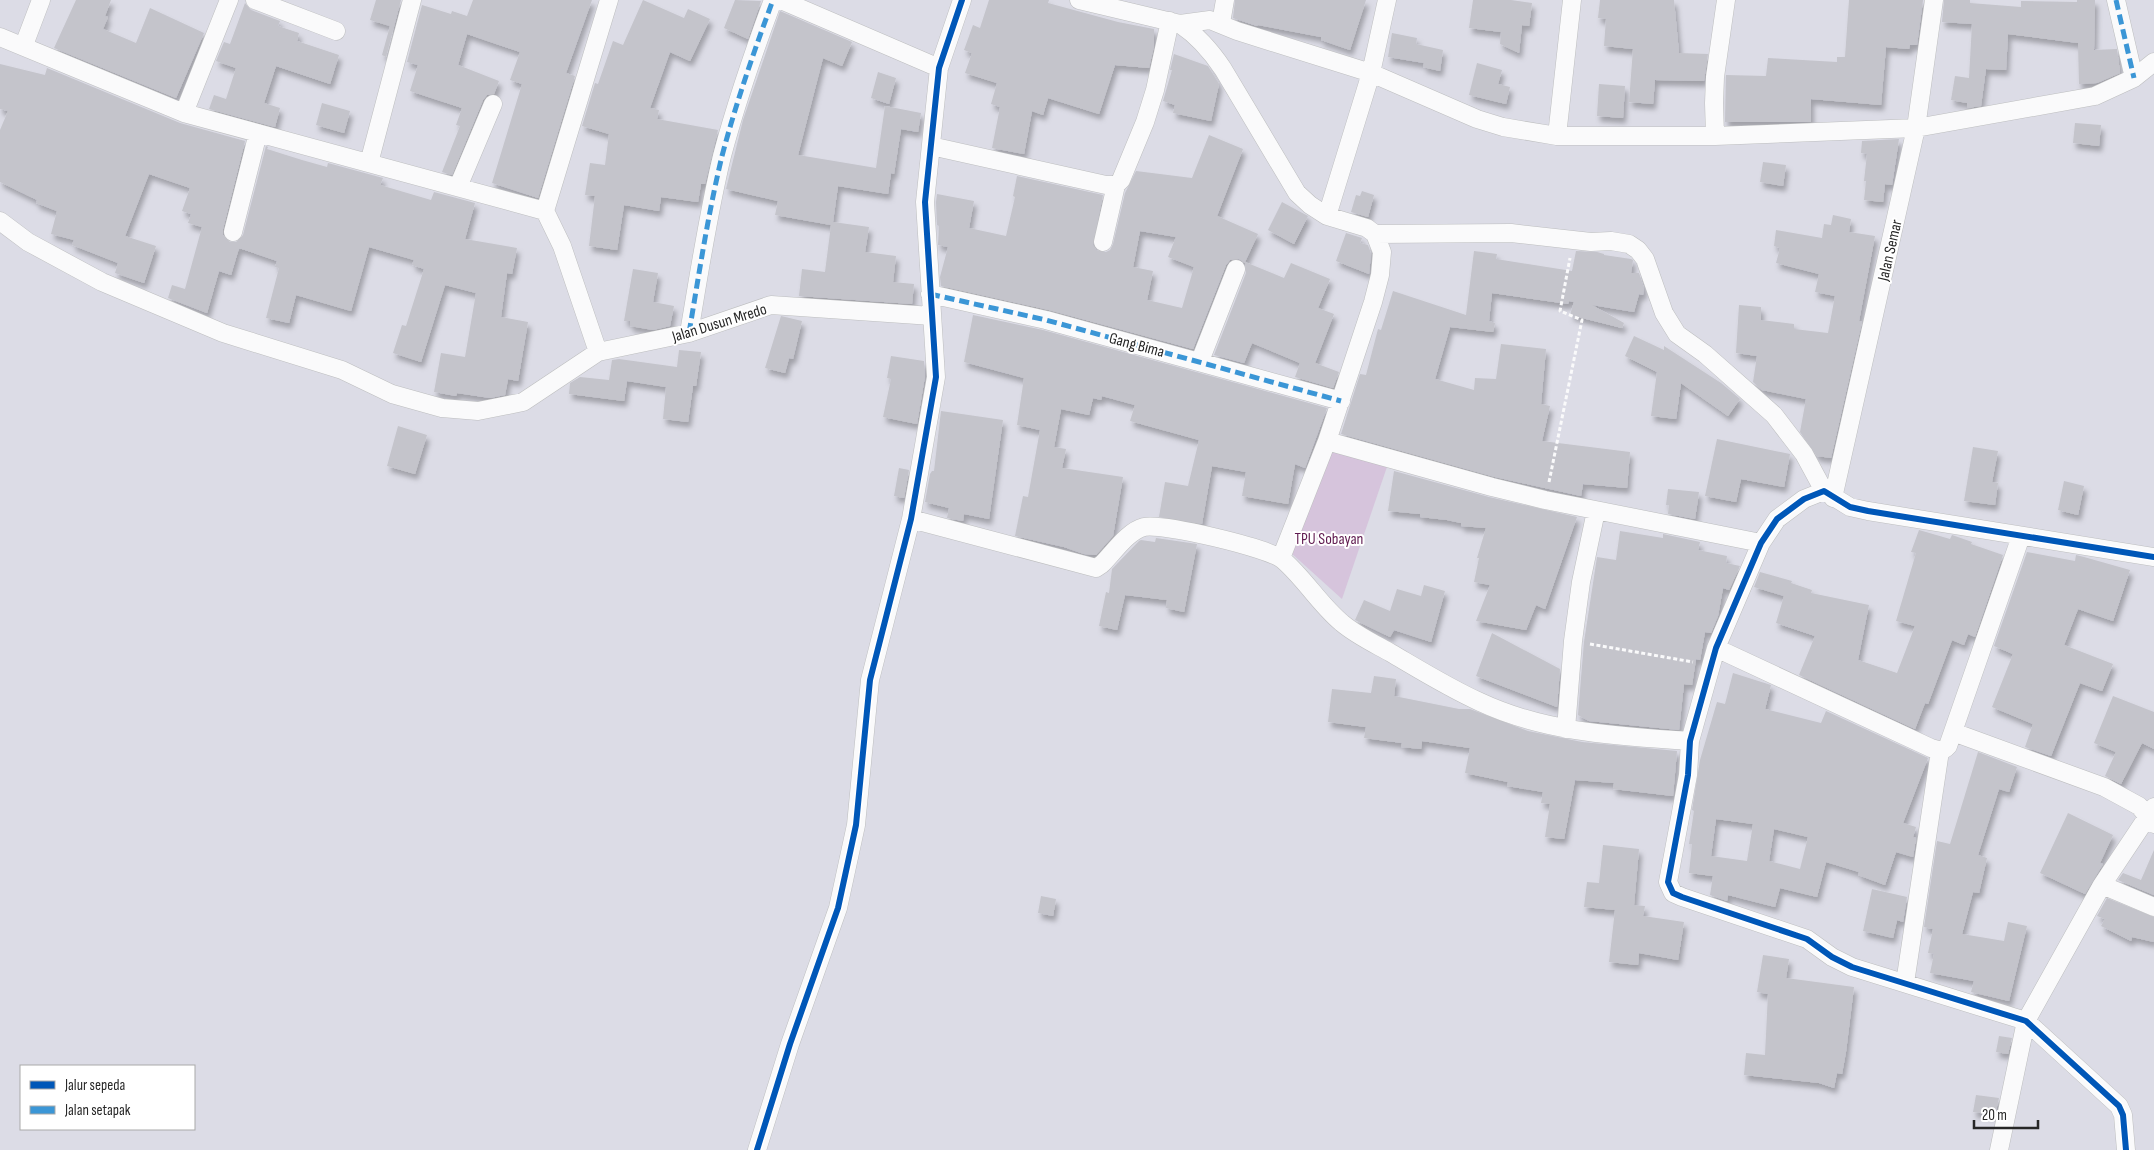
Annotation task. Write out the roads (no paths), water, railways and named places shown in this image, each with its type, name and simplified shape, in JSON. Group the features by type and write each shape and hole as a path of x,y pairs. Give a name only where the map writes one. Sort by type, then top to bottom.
{"street":[{"path":"24,45 41,0"},
{"path":"184,113 229,0"},
{"path":"255,0 336,31"},
{"path":"368,163 412,0"},
{"path":"598,352 562,246 546,212 609,0"},
{"path":"689,333 722,158 736,106 772,0"},
{"path":"781,0 939,68"},
{"path":"757,1150 790,1044 838,908 856,824 870,680 911,519 936,377 925,202 939,68 962,0"},
{"path":"1080,0 1180,22 1215,22 1237,31 1371,72 1477,119 1520,131 1557,136 1715,136 1916,128 2094,96 2134,78 2154,62"},
{"path":"1215,22 1225,0"},
{"path":"1327,216 1371,72 1387,0"},
{"path":"1557,136 1572,0"},
{"path":"1715,136 1715,77 1726,0"},
{"name":"Jalan Semar","path":"1828,494 1916,128 1934,0"},
{"path":"2116,0 2134,78"},
{"path":"1102,242 1116,185 1121,180 1145,122 1180,22"},
{"path":"1180,22 1210,50 1297,193 1310,205 1327,216 1357,223 1375,234 1511,233 1590,242 1611,241 1629,244 1638,250 1645,259 1664,313 1678,334 1705,354 1774,415 1804,454 1828,494 1850,507 2154,557"},
{"path":"0,37 24,45 184,113 546,212"},
{"path":"458,188 493,104"},
{"path":"233,232 258,133"},
{"path":"931,146 1106,185 1116,185"},
{"name":"Jalan Dusun Mredo","path":"0,222 28,242 102,282 223,332 342,370 392,394 442,408 478,411 523,402 598,352 689,333 771,305 932,316"},
{"path":"1282,558 1342,401 1380,275 1382,252 1375,234"},
{"path":"1200,361 1236,269"},
{"name":"Gang Bima","path":"930,294 1046,320 1342,401"},
{"path":"1327,441 1483,485 1545,500 1701,529 1762,543"},
{"path":"1828,494 1804,499 1776,519 1762,543 1713,657 1690,741 1688,775 1668,882 1672,893 1807,939 1832,957 1852,967 2026,1022 2119,1106 2123,1115 2126,1150"},
{"path":"1566,729 1572,641 1580,582 1596,511"},
{"path":"911,519 1096,568 1135,531 1157,526 1228,541 1282,558 1343,624 1368,640 1480,702 1536,723 1566,729 1690,741"},
{"path":"1905,983 1940,751 1948,746 2021,536"},
{"path":"1713,657 1848,711 1940,751"},
{"path":"1952,732 2104,787 2139,806 2152,816 2102,885 2026,1022 1999,1150"},
{"path":"2102,885 2154,907"}],"park label":[{"name":"TPU Sobayan","path":"1329,538"}]}
